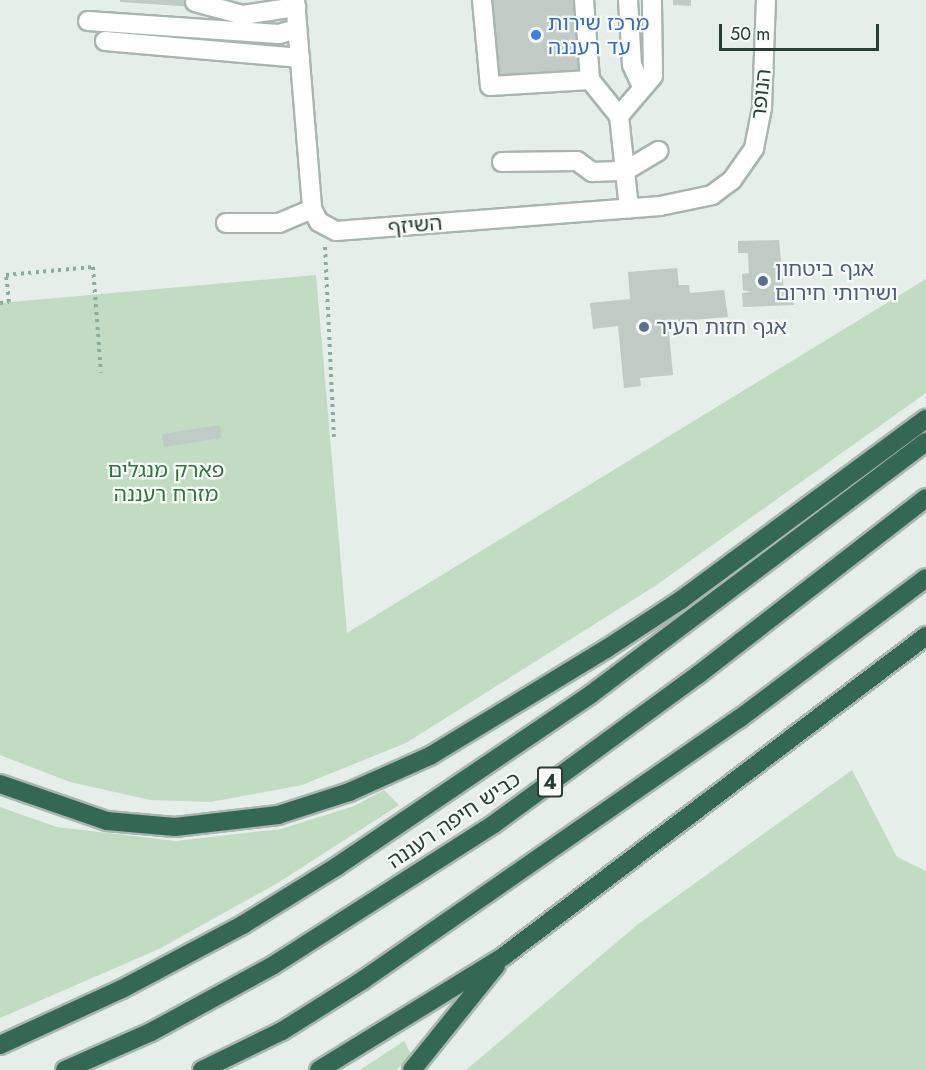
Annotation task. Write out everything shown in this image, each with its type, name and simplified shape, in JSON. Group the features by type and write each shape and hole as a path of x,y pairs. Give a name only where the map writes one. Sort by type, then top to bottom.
{"highway":[{"path":"0,784 107,821 175,827 278,815 349,792 430,756 606,649 681,600 926,419"},
{"path":"0,1045 122,989 244,924 336,867 590,695 926,442"},
{"name":"כביש חיפה רעננה","path":"65,1070 151,1032 272,966 494,824 699,674 926,498"},
{"path":"202,1070 282,1031 363,980 739,719 926,578"},
{"path":"319,1070 504,956 926,636"},
{"path":"412,1070 504,956"}],"street":[{"path":"482,0 490,86 590,81"},
{"path":"584,0 590,81 619,116 629,208"},
{"path":"628,0 632,65 642,84"},
{"path":"619,116 642,84 653,76 652,0"},
{"name":"הנופר","path":"732,180 754,148 762,108 766,0"},
{"path":"195,2 243,15 295,3 312,209 279,223 226,223"},
{"path":"88,21 279,34 297,29"},
{"path":"105,41 300,58"},
{"path":"502,162 577,161 592,171 625,171 658,151"},
{"name":"השיזף","path":"312,209 319,222 336,231 688,202 712,195 732,180"}],"path":[{"path":"325,240 334,437"},
{"path":"0,303 9,302 6,275 93,267 101,373"}],"green space":[{"name":"פארק מנגלים מזרח רעננה","path":"316,275 347,633 926,279 926,393 655,586 406,743 302,785 211,802 150,800 70,782 0,755 0,303"},
{"path":"852,770 897,857 926,871 926,1070 466,1070 637,925"},
{"path":"384,790 399,805 276,884 159,949 0,1018 0,807 57,827 176,841 281,829 354,806"},
{"path":"404,1041 411,1054 397,1070 360,1070"}],"building":[{"path":"120,0 195,0 195,7 120,2"},
{"name":"מרכז שירות עד רעננה","path":"487,0 578,0 578,76 487,76"},
{"path":"673,0 691,0 691,6 673,5"},
{"name":"אגף ביטחון ושירותי חירום","path":"779,240 784,290 793,289 794,305 743,307 742,293 751,292 743,290 742,274 749,273 748,253 738,253 738,241"},
{"name":"אגף חזות העיר","path":"677,268 679,285 689,285 690,293 724,290 728,317 668,322 673,375 640,378 641,386 624,388 618,326 593,329 590,303 630,299 628,272"},
{"path":"220,425 222,438 164,447 162,434"}],"place":[{"name":"מרכז שירות עד רעננה","path":"536,35"},
{"name":"אגף ביטחון ושירותי חירום","path":"763,281"},
{"name":"אגף חזות העיר","path":"644,327"}]}
